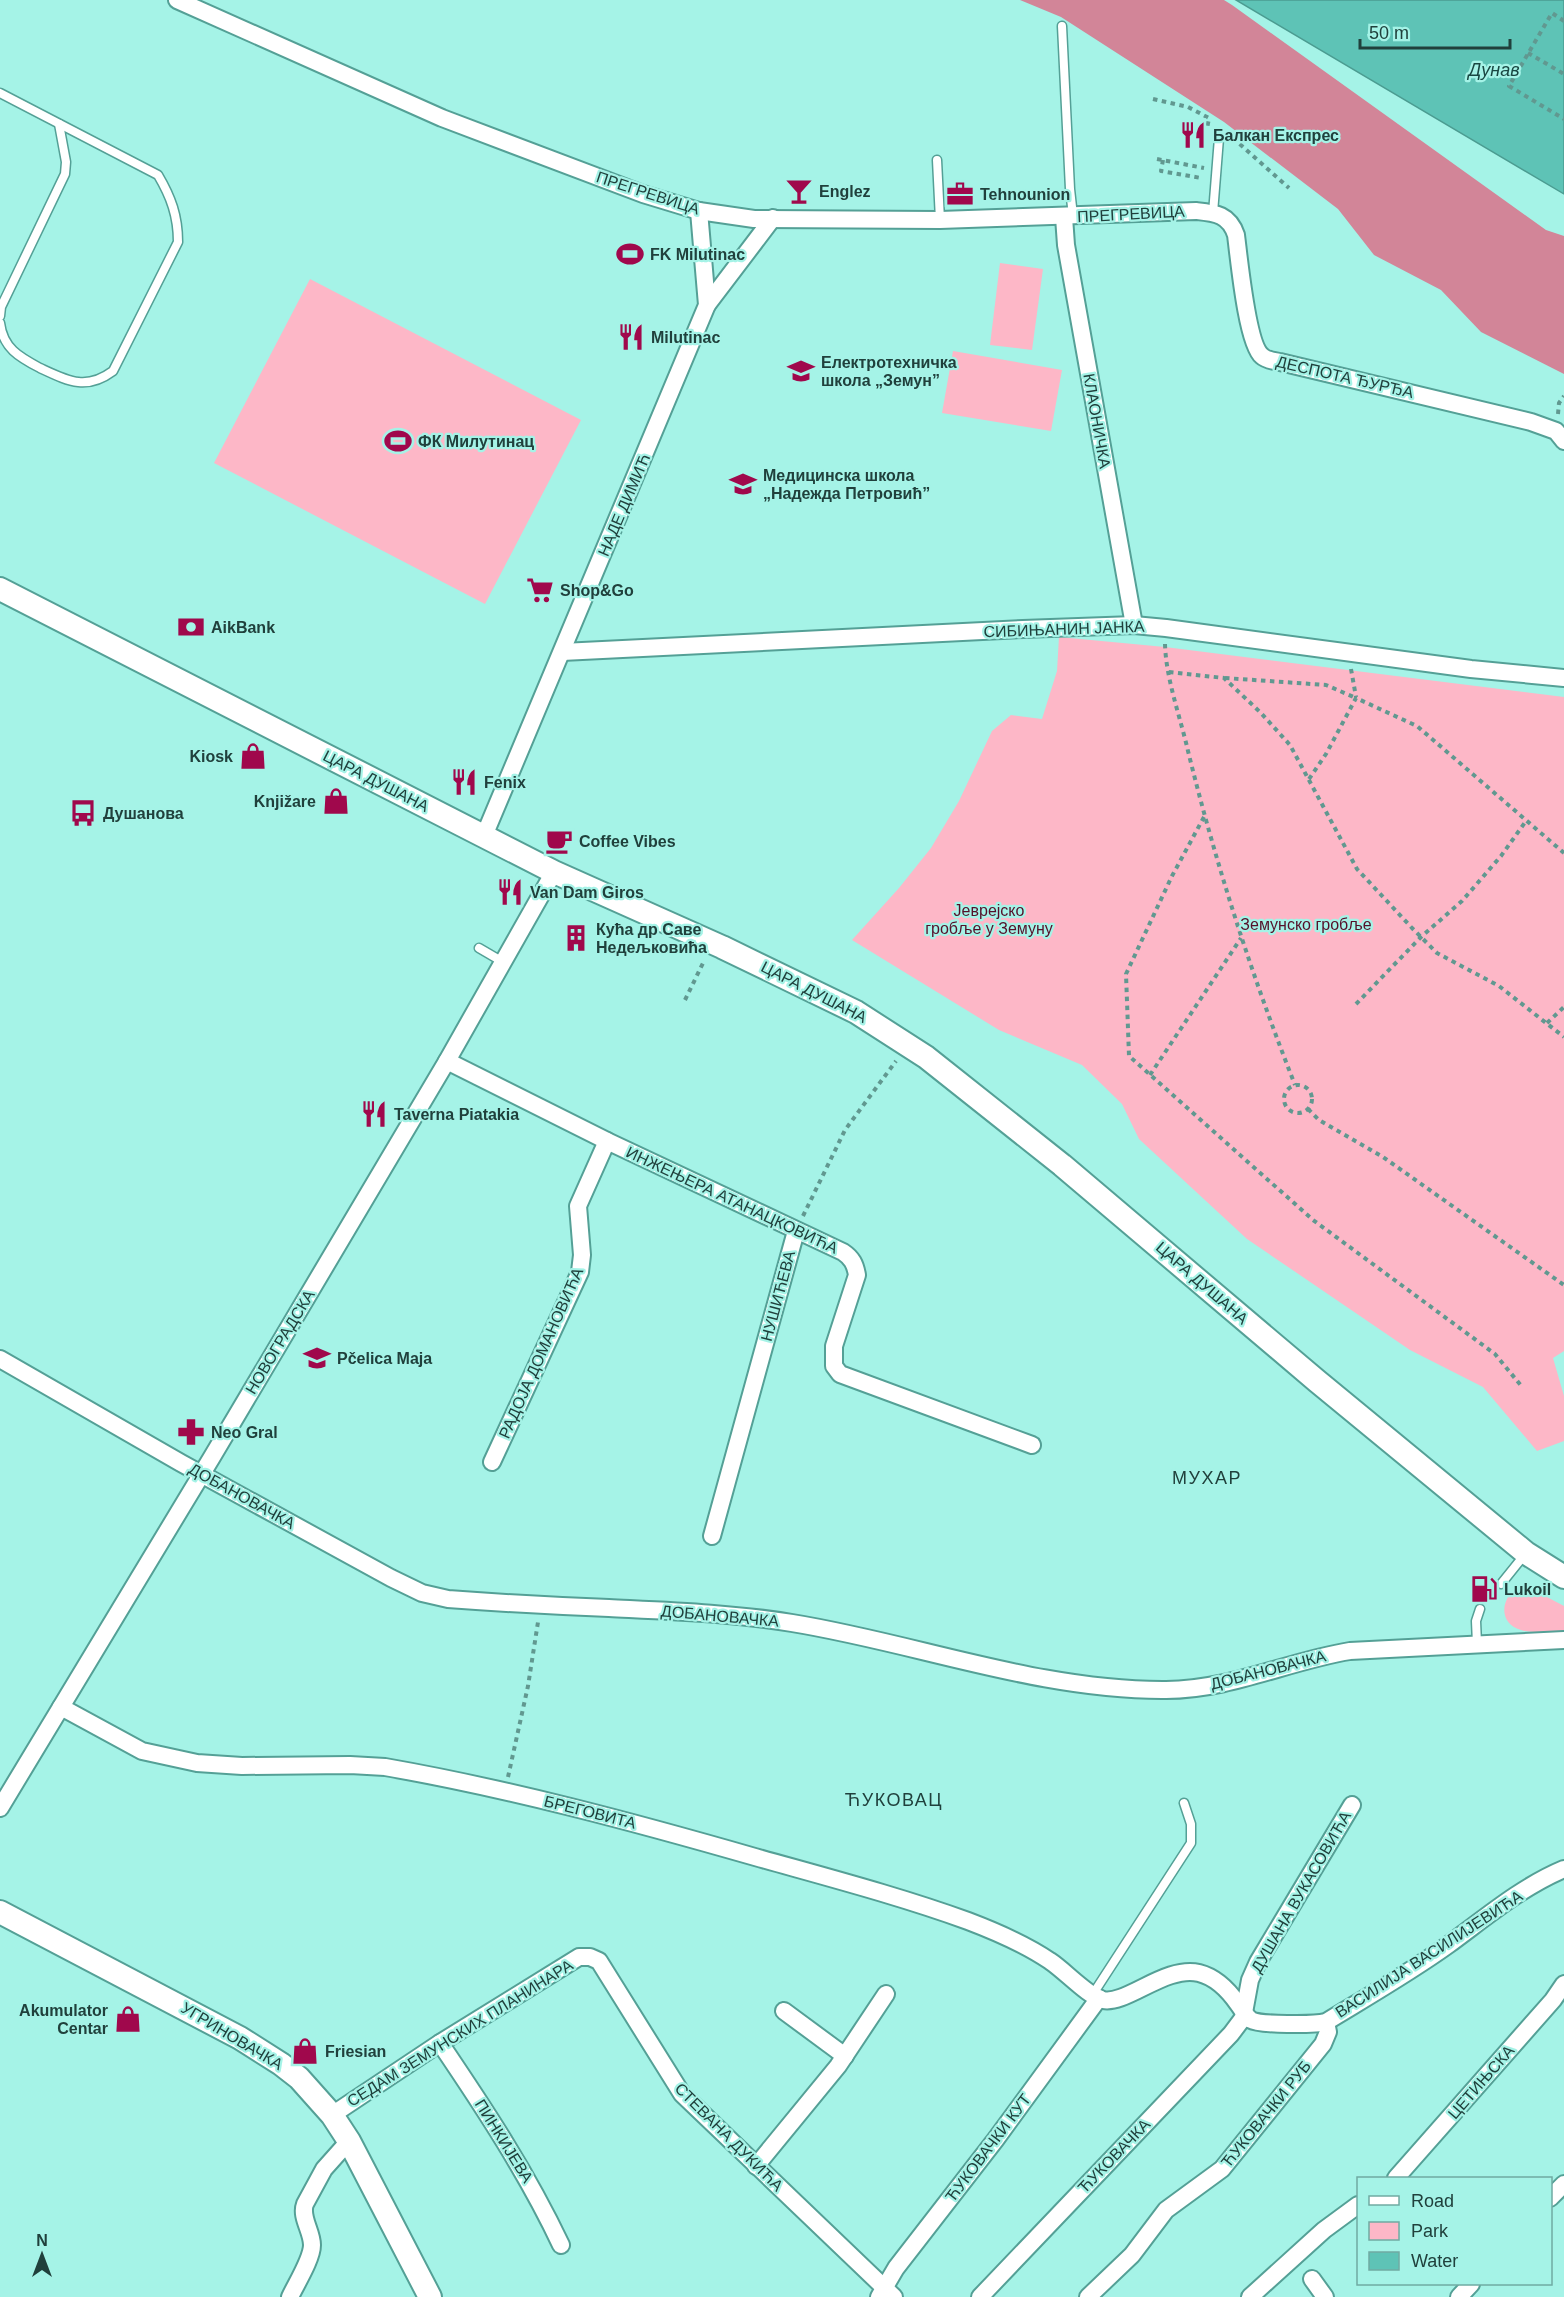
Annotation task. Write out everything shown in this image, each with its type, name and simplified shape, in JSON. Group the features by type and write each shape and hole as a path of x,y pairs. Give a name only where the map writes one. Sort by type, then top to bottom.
{"main road":[{"name":"ЦАРА ДУШАНА","path":"0,589 555,872 824,995 856,1012 907,1045 963,1086 1097,1194 1317,1381 1526,1553 1564,1577"},
{"name":"УГРИНОВАЧКА","path":"0,1912 240,2038 299,2078 332,2115 349,2141 430,2297"}],"street":[{"name":"ПРЕГРЕВИЦА","path":"177,0 442,118 643,194 699,211 754,219 940,220 1068,217 1134,212 1219,215"},
{"name":"НАДЕ ДИМИЋ","path":"699,211 706,305"},
{"name":"ДЕСПОТА ЂУРЂА","path":"1219,215 1231,223 1236,235 1250,328 1254,344 1262,356 1532,422 1556,431 1564,441"},
{"name":"КЛАОНИЧКА","path":"1068,217 1068,257 1134,625"},
{"name":"НАДЕ ДИМИЋ","path":"484,836 706,305 773,218"},
{"name":"СИБИЊАНИН ЈАНКА","path":"562,652 1134,625 1471,669 1564,678"},
{"name":"НОВОГРАДСКА","path":"0,1808 447,1061 555,872"},
{"name":"ИНЖЕЊЕРА АТАНАЦКОВИЋА","path":"447,1061 607,1141 843,1252 856,1266 855,1284 833,1357 834,1366 840,1374 1032,1445"},
{"name":"РАДОЈА ДОМАНОВИЋА","path":"492,1462 580,1272 582,1263 578,1206 607,1141"},
{"name":"НУШИЋЕВА","path":"712,1536 796,1231"},
{"name":"ДОБАНОВАЧКА","path":"0,1359 201,1474 391,1578 422,1593 448,1599 693,1612 760,1618 870,1638 1026,1673 1080,1683 1133,1689 1169,1690 1231,1682 1350,1651 1564,1640"},
{"name":"БРЕГОВИТА","path":"61,1707 142,1751 172,1758 221,1765 350,1764 385,1767 619,1819 933,1909 1031,1949 1096,1996"},
{"name":"ДУШАНА ВУКАСОВИЋА","path":"1245,2013 1248,1986 1258,1962 1352,1805"},
{"name":"ВАСИЛИЈА ВАСИЛИЈЕВИЋА","path":"1245,2013 1252,2021 1260,2022 1315,2024 1326,2022 1446,1946 1541,1880 1564,1869"},
{"name":"СЕДАМ ЗЕМУНСКИХ ПЛАНИНАРА","path":"332,2115 440,2043 579,1957 590,1957"},
{"name":"СТЕВАНА ДУКИЋА","path":"590,1957 599,1962 682,2094 885,2294"},
{"path":"1096,1996 1115,1999 1168,1976 1189,1972 1203,1974 1215,1981 1229,1992 1245,2013"},
{"name":"ЦЕТИЊСКА","path":"1397,2177 1558,1996 1564,1984"},
{"path":"756,2166 845,2056 886,1994"},
{"name":"ЋУКОВАЧКИ КУТ","path":"885,2294 1096,1996"},
{"path":"784,2011 845,2056"},
{"name":"ЋУКОВАЧКА","path":"980,2297 1230,2034 1245,2013"},
{"name":"ЋУКОВАЧКИ РУБ","path":"1088,2297 1132,2254 1166,2210 1222,2169 1323,2044 1328,2032 1326,2022"},
{"name":"ПИНКИЈЕВА","path":"440,2043 508,2145 542,2204 561,2244"},
{"path":"290,2297 311,2253 311,2237 303,2209 304,2204 324,2169 349,2141"},
{"path":"1552,2197 1564,2184"},
{"path":"1250,2297 1324,2230 1357,2206"},
{"path":"1294,2256 1325,2297"},
{"path":"1459,2297 1469,2285"}],"lane":[{"path":"1062,26 1070,189 1068,217"},
{"path":"0,93 158,175 169,193 177,216 178,242 113,371 104,378 82,383 69,382 18,357 8,347 0,323"},
{"path":"0,316 2,307 65,174 66,162 59,124"},
{"path":"1219,142 1216,170 1219,215"},
{"path":"937,160 940,220"},
{"path":"479,948 503,962"},
{"path":"1501,1584 1526,1553"},
{"path":"1480,1609 1476,1616 1483,1643"},
{"path":"1096,1996 1191,1843 1191,1824 1184,1803"}],"path":[{"path":"1564,21 1552,13 1509,86 1564,119"},
{"path":"1528,53 1564,74"},
{"path":"1153,99 1188,107 1209,117 1205,143"},
{"path":"1199,142 1219,142 1221,127 1289,188"},
{"path":"1157,159 1216,170"},
{"path":"1163,160 1161,171 1201,178"},
{"path":"1166,628 1165,647 1169,672 1204,817 1241,938 1295,1085"},
{"path":"1309,779 1326,754 1356,698 1352,679 1351,653"},
{"path":"1169,672 1326,685 1356,698 1417,726 1564,853"},
{"path":"1224,678 1262,713 1290,745 1357,869 1421,937 1437,953 1499,986 1564,1037"},
{"path":"1204,817 1172,876 1126,974 1130,1056 1313,1220 1495,1353 1523,1388"},
{"path":"1356,1004 1421,937 1462,901 1501,856 1526,821"},
{"path":"1150,1075 1241,938"},
{"path":"685,1000 705,958"},
{"path":"1547,1023 1564,1008"},
{"name":"НУШИЋЕВА","path":"796,1231 845,1130 907,1045"},
{"path":"1295,1085 1304,1086 1311,1092 1312,1101 1308,1109 1295,1113 1285,1104 1285,1094 1295,1085"},
{"path":"1308,1109 1319,1120 1383,1157 1564,1285"},
{"path":"504,1792 528,1686 541,1605"}],"green space":[{"path":"1000,263 1043,269 1032,350 990,345"},
{"name":"ФК Милутинац","path":"310,279 581,420 485,604 214,463"},
{"path":"953,351 1062,370 1051,431 942,413"},
{"name":"Земунско гробље","path":"1059,637 1165,647 1564,697 1564,1351 1553,1358 1564,1396 1564,1441 1537,1451 1483,1387 1410,1350 1247,1239 1139,1139 1122,1104 1082,1065 999,1030 852,940 931,848 959,801 992,731 1011,715 1042,719 1057,671"},
{"path":"1524,1585 1564,1606 1564,1631 1526,1631 1507,1621 1504,1607 1507,1600 1516,1588"}],"shaded area":[{"path":"1020,0 1224,0 1232,5 1546,230 1564,236 1564,374 1481,332 1441,290 1374,255 1338,209 1224,122 1061,17"}],"water":[{"name":"Дунав","path":"1236,0 1564,0 1564,194"}],"place":[{"name":"Балкан Експрес","path":"1193,135"},
{"name":"Englez","path":"799,191"},
{"name":"Tehnounion","path":"960,194"},
{"name":"FK Milutinac","path":"630,254"},
{"name":"Milutinac","path":"631,337"},
{"name":"Електротехничка школа „Земун”","path":"801,371"},
{"name":"ФК Милутинац","path":"398,441"},
{"name":"Медицинска школа „Надежда Петровић”","path":"743,484"},
{"name":"Shop&Go","path":"540,590"},
{"name":"AikBank","path":"191,627"},
{"name":"Kiosk","path":"253,756"},
{"name":"Fenix","path":"464,782"},
{"name":"Knjižare","path":"336,801"},
{"name":"Душанова","path":"83,813"},
{"name":"Coffee Vibes","path":"559,841"},
{"name":"Van Dam Giros","path":"510,892"},
{"name":"Кућа др Саве Недељковића","path":"576,938"},
{"name":"Taverna Piatakia","path":"374,1114"},
{"name":"Pčelica Maja","path":"317,1358"},
{"name":"Neo Gral","path":"191,1432"},
{"name":"Lukoil","path":"1484,1589"},
{"name":"Akumulator Centar","path":"128,2019"},
{"name":"Friesian","path":"305,2051"}],"district":[{"name":"МУХАР","path":"1207,1478"},
{"name":"ЋУКОВАЦ","path":"894,1800"}],"park label":[{"name":"Јеврејско гробље у Земуну","path":"989,919"}]}
